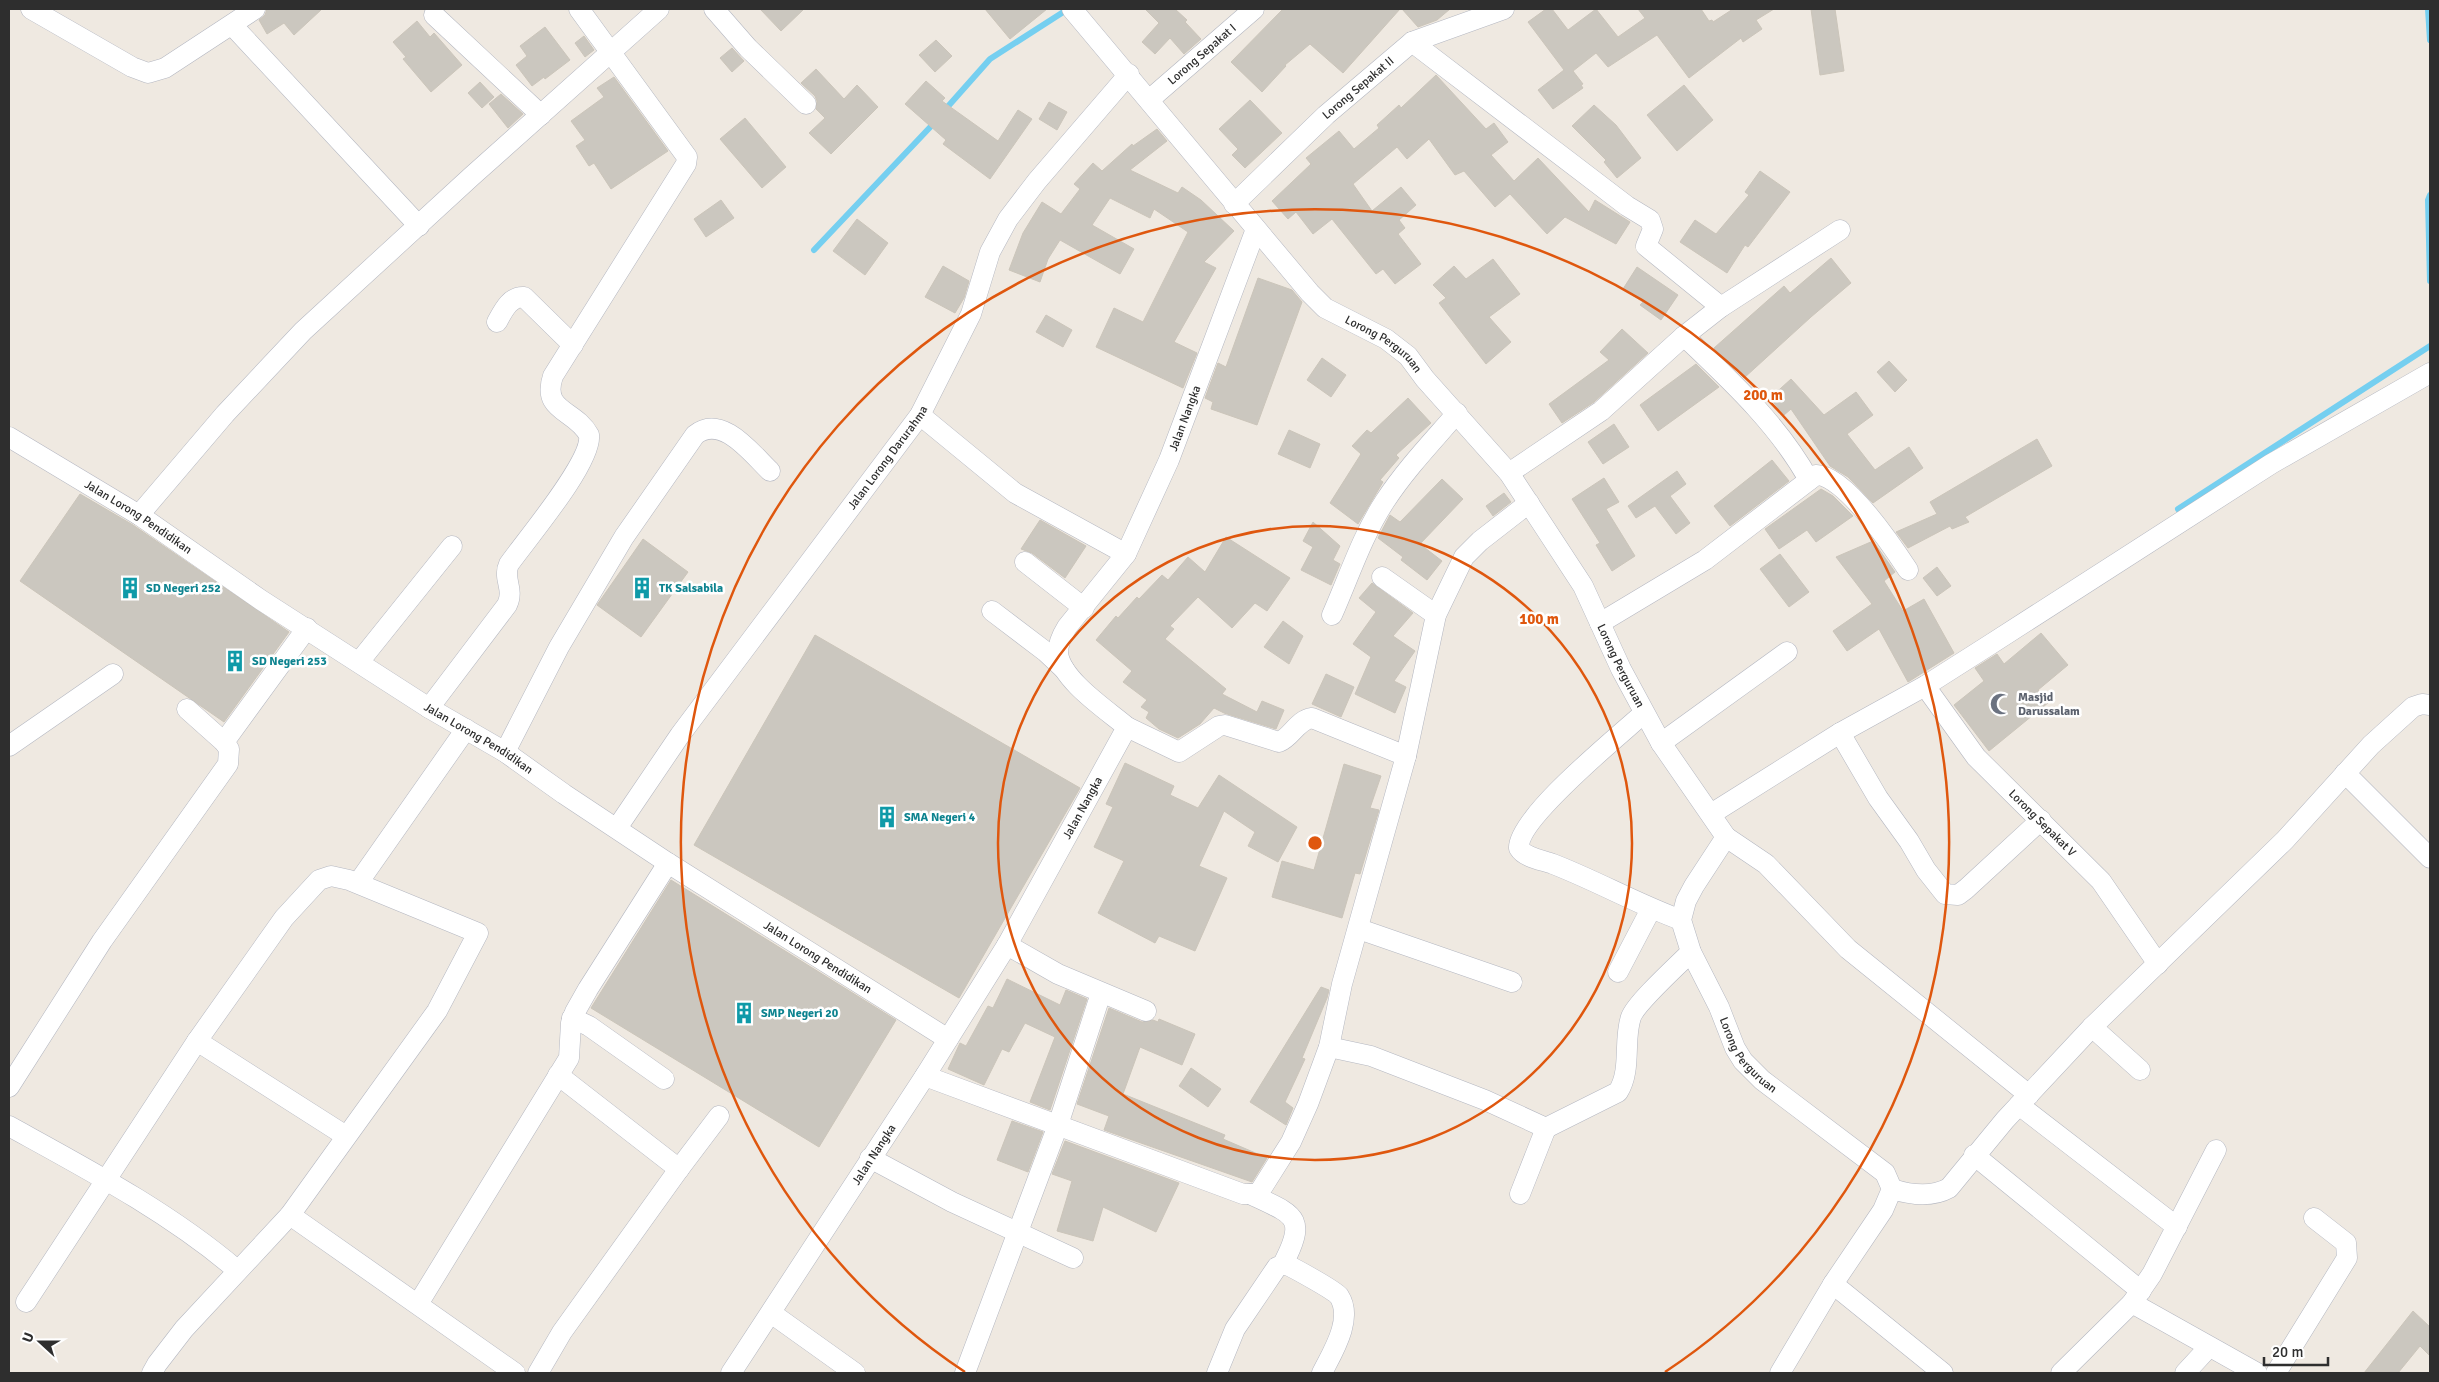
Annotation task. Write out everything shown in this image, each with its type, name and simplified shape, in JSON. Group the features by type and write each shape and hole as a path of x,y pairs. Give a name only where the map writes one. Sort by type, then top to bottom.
{"street":[{"path":"31,9 121,61 148,73 165,68 255,9"},
{"path":"430,708 507,605 511,591 506,571 508,564 572,478 584,457 589,434 584,427 552,401 550,392 553,376 686,164 687,157 611,50 579,9"},
{"path":"139,515 225,414 303,331 611,50 659,9"},
{"path":"714,9 748,48 806,104"},
{"name":"Lorong Perguruan","path":"1072,9 1129,74 1234,204 1325,308 1397,346 1509,473 1583,586 1644,713 1661,743 1726,837"},
{"name":"Lorong Sepakat I","path":"1149,100 1254,9"},
{"name":"Lorong Sepakat II","path":"1234,204 1326,115 1412,42 1504,9"},
{"path":"434,15 541,115"},
{"path":"232,25 419,226"},
{"path":"1412,42 1604,189 1650,220 1653,229 1646,246 1721,307"},
{"name":"Jalan Lorong Darurahma","path":"617,828 680,735 920,415 971,314 990,252 1001,230 1037,181 1129,74"},
{"name":"Jalan Nangka","path":"731,1373 925,1076 1007,945 1127,727 1080,688 1065,671 1058,652 1060,639 1067,627 1126,554 1169,460 1256,229"},
{"path":"1509,473 1601,411 1684,336 1721,307 1840,230"},
{"path":"497,322 508,305 518,297 524,297 573,345"},
{"path":"1684,336 1749,399 1802,467 1809,480"},
{"path":"1711,814 1840,733 1925,686 2271,464 2430,373"},
{"path":"1332,615 1359,549 1384,502 1411,466 1457,413"},
{"path":"920,415 1014,493 1126,554"},
{"path":"505,752 559,647 624,538 695,435 709,428 724,430 770,470"},
{"name":"Jalan Lorong Pendidikan","path":"9,437 139,515 261,600 430,708 505,752 668,864 948,1039"},
{"path":"1600,623 1705,560 1809,480 1820,475 1827,476 1838,483 1875,524 1908,570"},
{"path":"1250,1194 1260,1191 1291,1142 1308,1104 1329,1047 1342,984 1359,929 1406,756 1436,615 1464,557 1480,541 1529,503"},
{"path":"359,662 452,546"},
{"path":"1025,562 1084,608"},
{"path":"1382,577 1436,615"},
{"path":"992,611 1046,652 1065,671"},
{"path":"224,742 307,628"},
{"path":"1661,743 1787,652"},
{"path":"9,746 113,674"},
{"name":"Lorong Sepakat V","path":"1925,686 1976,757 2101,881 2158,964"},
{"path":"1780,1373 1833,1284 1883,1210 1892,1189 1923,1195 1943,1192 1955,1182 1974,1155 2092,1027 2285,840 2371,745 2413,707 2422,704 2430,705"},
{"path":"9,1087 102,941 224,770 230,756 229,749 224,742 188,709"},
{"path":"1644,713 1548,800 1521,836 1519,842 1520,850 1525,854 1563,868 1651,909 1681,920 1686,901 1694,886 1726,837 1766,864 1848,949 2024,1100 2177,1227"},
{"path":"1127,727 1179,752 1219,726 1225,725 1279,742 1306,719 1312,718 1406,756"},
{"path":"358,883 466,729"},
{"path":"1840,733 1878,798 1909,841 1926,870 1942,892 1948,895 1958,895 1966,889 2041,820"},
{"path":"2345,773 2430,858"},
{"path":"418,1304 569,1058 572,1018 588,989 668,864"},
{"path":"26,1302 197,1041 284,918 314,883 331,876 358,883 478,933 436,1011 290,1215 184,1329 152,1373"},
{"path":"1618,972 1651,909"},
{"name":"Lorong Perguruan","path":"1681,920 1691,952 1743,1061 1792,1104 1885,1173 1892,1189"},
{"path":"1359,929 1512,982"},
{"path":"1007,945 1058,974 1146,1011"},
{"path":"1520,1194 1546,1128 1618,1092 1624,1077 1632,1014 1641,1001 1691,952"},
{"path":"965,1373 1058,1125 1101,993"},
{"path":"572,1018 589,1026 664,1079"},
{"path":"2092,1027 2140,1070"},
{"path":"197,1041 346,1136"},
{"path":"1329,1047 1371,1056 1485,1100 1546,1128"},
{"path":"558,1074 679,1169"},
{"path":"925,1076 1233,1190 1250,1194 1279,1208 1290,1216 1297,1226 1296,1236 1283,1264 1277,1267 1235,1329 1217,1373"},
{"path":"546,1370 562,1332 719,1116"},
{"path":"9,1126 106,1180 208,1246 237,1270"},
{"path":"2061,1373 2136,1297 2177,1227 2216,1150"},
{"path":"1974,1155 2136,1297 2209,1346 2257,1373"},
{"path":"870,1158 952,1202 1073,1258"},
{"path":"290,1215 515,1373"},
{"path":"2276,1373 2347,1258 2346,1243 2314,1218"},
{"path":"1283,1264 1335,1292 1341,1301 1343,1324 1333,1353 1322,1373"},
{"path":"1833,1284 1943,1373"},
{"path":"771,1313 855,1373"},
{"path":"2185,1373 2209,1346"}],"building":[{"path":"267,9 322,9 294,35 284,23 267,34 259,20 265,15"},
{"path":"760,9 804,9 781,31"},
{"path":"985,9 1047,9 1010,39"},
{"path":"1145,9 1175,9 1187,20 1185,22 1201,39 1184,54 1170,38 1155,54 1142,42 1159,23"},
{"path":"1283,9 1400,9 1343,73 1310,44 1285,65 1262,92 1231,62"},
{"path":"1402,9 1450,9 1437,20 1418,27"},
{"path":"1546,9 1552,9 1568,30 1596,9 1618,37 1645,18 1638,9 1701,9 1709,21 1712,20 1713,22 1733,9 1774,9 1756,20 1762,29 1743,42 1741,38 1689,78 1657,35 1608,67 1596,53 1573,71 1583,84 1581,85 1583,88 1553,109 1538,90 1564,70 1528,22"},
{"path":"1811,9 1835,9 1844,71 1820,75"},
{"path":"417,21 430,37 434,33 462,65 431,92 403,59 406,57 393,42"},
{"path":"545,27 570,60 545,79 544,77 532,86 516,65 527,56 520,46"},
{"path":"584,36 594,50 585,57 575,43"},
{"path":"936,40 952,56 935,72 919,55"},
{"path":"732,48 744,61 732,72 720,58"},
{"path":"816,69 844,99 857,85 878,107 831,154 809,133 825,118 816,109 817,101 815,96 801,83"},
{"path":"1436,75 1486,129 1494,123 1508,142 1491,155 1514,181 1538,158 1589,212 1595,200 1630,222 1616,244 1565,217 1547,234 1510,194 1495,207 1464,171 1455,175 1429,139 1407,159 1397,147 1353,184 1372,211 1401,187 1416,205 1399,220 1405,228 1398,234 1421,264 1395,284 1383,269 1376,274 1332,219 1313,234 1296,212 1288,219 1272,201 1311,164 1306,158 1339,131 1354,149 1379,128 1377,125 1399,105 1401,108"},
{"path":"614,77 668,151 611,189 594,163 589,166 576,146 585,140 571,121 604,97 597,88"},
{"path":"926,81 945,98 942,101 998,141 1018,110 1032,119 990,179 943,144 946,140 905,104"},
{"path":"480,82 494,97 482,108 468,93"},
{"path":"1684,85 1713,120 1677,151 1647,115"},
{"path":"501,94 523,114 508,128 489,104"},
{"path":"1250,100 1282,133 1245,168 1232,155 1238,149 1219,129"},
{"path":"1049,102 1067,112 1057,130 1039,119"},
{"path":"1594,105 1616,125 1641,158 1617,178 1604,162 1606,160 1572,126"},
{"path":"745,118 786,167 762,188 720,139"},
{"path":"1157,129 1167,141 1130,170 1178,193 1182,187 1201,200 1234,231 1204,262 1216,268 1174,342 1197,353 1183,388 1096,347 1114,308 1143,322 1188,232 1154,209 1150,218 1110,198 1092,225 1134,249 1120,274 1060,240 1048,259 1040,282 1009,270 1023,233 1042,202 1061,214 1080,189 1074,184 1093,163 1102,171 1132,144 1133,146"},
{"path":"1760,171 1790,192 1748,247 1745,245 1727,273 1680,242 1695,220 1716,234 1749,195 1745,192"},
{"path":"721,200 734,218 706,237 694,219"},
{"path":"857,219 888,243 865,275 833,251"},
{"path":"1831,258 1851,283 1744,378 1714,348 1784,286 1790,293"},
{"path":"1493,259 1520,294 1489,317 1511,342 1486,364 1439,303 1446,298 1433,285 1454,266 1466,279"},
{"path":"943,266 969,281 964,298 955,313 925,297"},
{"path":"1637,267 1678,295 1661,320 1640,305 1643,302 1623,289"},
{"path":"1258,278 1292,290 1302,302 1257,425 1211,409 1213,402 1205,398 1218,363 1226,367"},
{"path":"1046,315 1072,330 1063,347 1036,332"},
{"path":"1622,329 1648,353 1594,402 1562,423 1549,404 1609,360 1600,352"},
{"path":"1322,358 1346,375 1331,397 1307,380"},
{"path":"1889,361 1907,380 1895,392 1877,372"},
{"path":"1696,364 1719,387 1658,431 1640,405"},
{"path":"1791,379 1824,415 1856,392 1873,415 1847,434 1875,470 1909,447 1923,468 1873,503 1848,477 1830,466 1791,409 1784,415 1770,398"},
{"path":"1408,398 1431,423 1396,455 1399,458 1380,480 1383,482 1358,524 1330,503 1361,454 1352,446 1367,430 1371,433"},
{"path":"1614,424 1629,447 1603,464 1588,442"},
{"path":"1289,430 1320,444 1310,468 1278,454"},
{"path":"2037,439 2052,466 1965,517 1969,522 1952,529 1950,526 1908,548 1896,532 1937,514 1930,502"},
{"path":"1772,460 1789,481 1730,526 1714,506"},
{"path":"1677,471 1686,484 1670,496 1690,523 1676,534 1655,506 1636,518 1628,506"},
{"path":"1604,478 1619,502 1606,509 1635,556 1612,571 1596,545 1600,543 1572,499"},
{"path":"1442,479 1463,499 1420,544 1442,561 1427,580 1401,560 1403,557 1378,538 1390,515 1400,522"},
{"path":"1821,489 1833,496 1853,516 1816,542 1807,530 1779,549 1765,529"},
{"path":"1504,493 1511,502 1493,516 1486,506"},
{"name":"SD Negeri 252","path":"80,494 133,525 289,632 224,722 20,581"},
{"path":"1040,520 1086,546 1065,578 1032,553 1021,549"},
{"path":"1313,522 1340,546 1333,560 1340,564 1331,585 1301,570 1313,547 1303,541"},
{"path":"1226,537 1290,578 1267,611 1255,603 1232,628 1198,597 1170,626 1174,629 1165,639 1226,689 1222,694 1257,712 1262,701 1284,710 1276,729 1224,713 1214,708 1200,724 1178,738 1159,729 1146,718 1149,712 1141,707 1147,700 1123,682 1132,671 1096,640 1116,616 1118,618 1137,597 1139,599 1162,575 1168,580 1188,557 1205,572"},
{"name":"TK Salsabila","path":"643,539 688,572 641,637 597,605"},
{"path":"1873,541 1895,572 1884,581 1903,611 1924,599 1954,653 1908,682 1879,629 1847,651 1833,631 1872,604 1836,557"},
{"path":"1780,554 1809,592 1789,607 1760,569"},
{"path":"1937,567 1951,586 1937,596 1923,578"},
{"path":"1372,583 1413,613 1393,636 1415,651 1394,681 1406,687 1395,713 1355,694 1371,657 1353,644 1376,612 1359,598"},
{"path":"1283,621 1303,636 1289,664 1264,647"},
{"name":"Masjid Darussalam","path":"2041,633 2068,665 2038,690 2049,702 1989,751 1954,705 1984,681 1975,668 1997,654 2004,664"},
{"name":"SMA Negeri 4","path":"815,635 1080,788 959,998 694,845"},
{"path":"1326,674 1354,687 1341,717 1312,704"},
{"path":"1125,763 1174,786 1170,795 1198,808 1219,775 1297,827 1278,862 1248,846 1255,832 1224,811 1199,866 1227,878 1195,951 1159,936 1155,943 1098,913 1124,861 1094,847 1113,807 1106,804"},
{"path":"1344,764 1381,776 1370,808 1379,810 1360,874 1355,873 1342,918 1272,897 1282,861 1314,870"},
{"name":"SMP Negeri 20","path":"671,880 896,1020 819,1147 591,1008"},
{"path":"1007,979 1060,1005 1066,990 1087,999 1050,1110 1030,1102 1055,1037 1025,1023 1009,1052 1002,1049 984,1085 948,1069 960,1043 966,1046 988,1006 993,1008"},
{"path":"1321,987 1329,990 1327,998 1302,1058 1305,1059 1285,1102 1293,1108 1286,1125 1250,1102"},
{"path":"1109,1008 1142,1022 1153,1020 1158,1022 1159,1019 1195,1034 1182,1065 1140,1047 1123,1094 1225,1135 1223,1139 1267,1158 1252,1182 1104,1130 1109,1116 1077,1104"},
{"path":"1191,1068 1221,1089 1208,1107 1179,1086"},
{"path":"1012,1121 1043,1132 1028,1172 997,1160"},
{"path":"1065,1141 1179,1183 1156,1232 1103,1207 1093,1241 1057,1231 1072,1181 1052,1174"},
{"path":"2413,1311 2430,1327 2430,1356 2420,1346 2398,1373 2364,1373"}],"waterway":[{"path":"943,112 990,59 1068,9"},
{"path":"2428,9 2430,40"},
{"path":"814,250 935,122"},
{"path":"2430,195 2428,200 2430,281"},
{"path":"2178,509 2430,346"}],"place":[{"name":"SD Negeri 252","path":"130,588"},
{"name":"TK Salsabila","path":"642,588"},
{"name":"SD Negeri 253","path":"235,661"},
{"name":"Masjid Darussalam","path":"2001,704"},
{"name":"SMA Negeri 4","path":"887,817"},
{"name":"SMP Negeri 20","path":"744,1013"}]}
